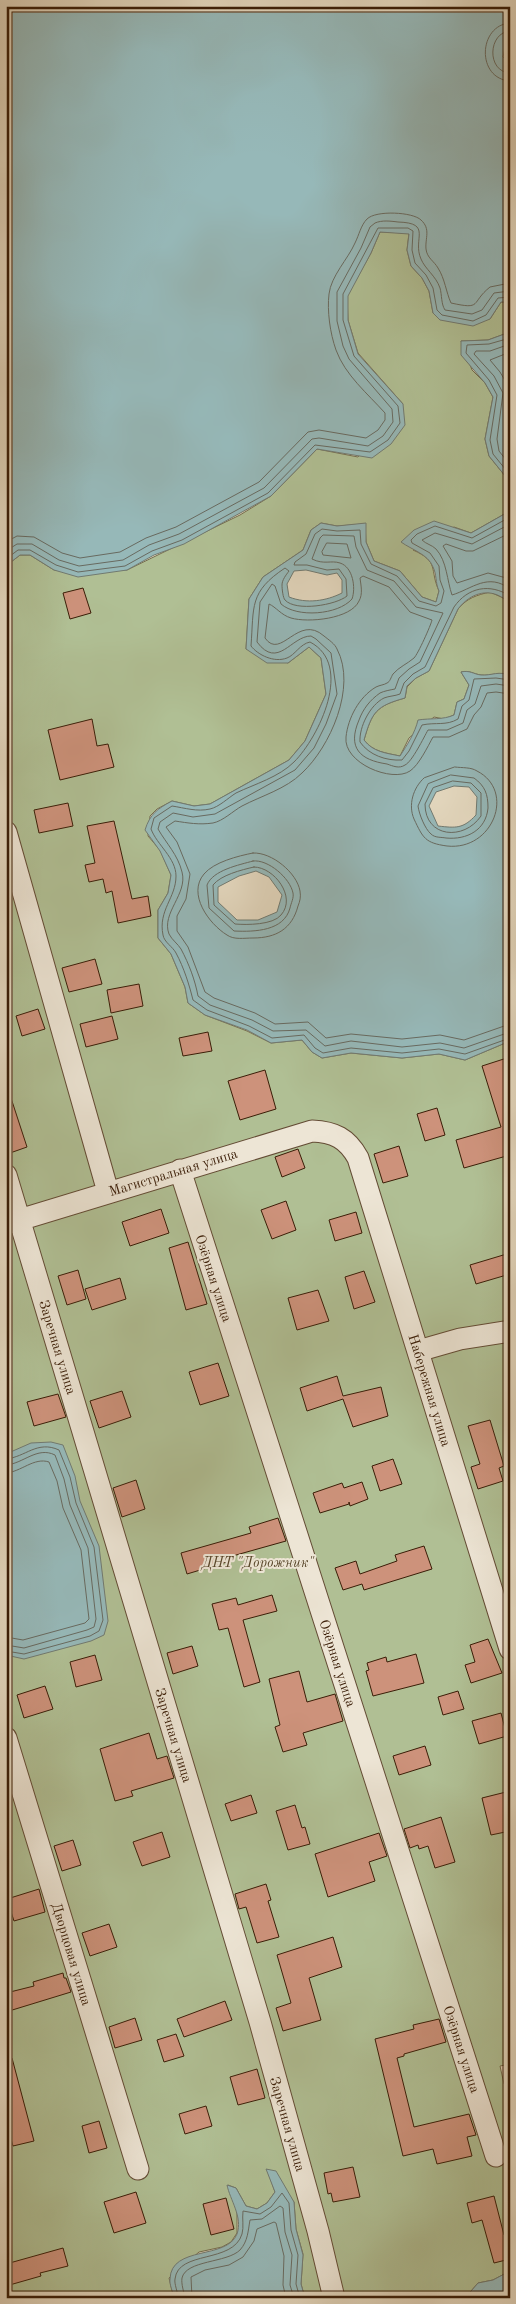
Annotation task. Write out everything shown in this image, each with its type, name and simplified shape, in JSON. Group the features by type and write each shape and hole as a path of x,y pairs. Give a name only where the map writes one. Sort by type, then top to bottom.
{"street":[{"path":"6,832 108,1192"},
{"name":"Магистральная улица","path":"13,1222 312,1131 326,1132 341,1137"},
{"name":"Набережная улица","path":"341,1137 352,1146 358,1158 510,1649"},
{"name":"Озёрная улица","path":"180,1170 496,2156"},
{"name":"Заречная улица","path":"6,1175 13,1222 260,2022 318,2231 334,2298"},
{"path":"418,1351 460,1339 510,1331"},
{"name":"Дворцовая улица","path":"6,1738 138,2170"}],"green space":[{"name":"ДНТ \"Дорожник\"","path":"380,232 409,233 407,250 411,266 422,278 429,291 433,313 490,319 501,302 510,302 510,332 488,340 461,341 472,370 485,383 493,397 485,439 489,456 510,482 510,513 508,512 471,533 454,527 413,550 427,558 430,562 439,591 436,602 422,597 400,571 374,561 366,542 365,524 337,526 321,523 311,530 303,550 263,577 249,599 246,649 288,663 309,647 321,658 326,694 305,741 289,760 210,804 194,806 172,801 157,809 150,816 148,836 160,850 171,875 168,893 158,910 158,938 171,954 185,987 188,1003 205,1015 247,1031 271,1043 302,1040 312,1052 322,1058 351,1053 402,1058 439,1054 465,1060 510,1041 510,2064 500,2066 504,2084 510,2085 510,2271 493,2280 478,2283 465,2298 305,2298 301,2284 303,2254 296,2229 294,2202 267,2169 275,2192 267,2203 257,2209 246,2206 236,2188 228,2185 237,2211 237,2233 231,2242 222,2247 199,2252 169,2278 174,2298 6,2298 6,586 11,562 20,555 30,555 54,570 127,570 240,515 271,496 317,449 358,457 403,404 358,353 348,320 347,296 371,253"},
{"path":"490,592 510,601 510,676 461,672 469,685 464,699 457,702 454,715 444,719 434,717 409,738 400,756 371,747 364,740 377,711 387,704 405,698 407,687 416,678 429,671 461,605 473,597"}],"water":[{"path":"6,6 510,6 510,41 506,44 503,57 510,64 510,302 501,302 490,319 473,326 440,320 433,313 429,291 422,278 411,266 407,250 409,234 380,232 348,296 348,320 358,354 403,404 405,425 391,444 372,458 317,449 271,496 184,544 154,555 127,570 78,577 54,570 30,555 20,555 11,562 6,585"},
{"path":"510,332 510,482 489,456 485,439 493,397 485,383 461,355 461,341 488,340"},
{"path":"508,512 510,513 510,601 494,594 481,593 463,603 458,609 429,671 416,678 407,686 405,698 381,707 373,717 364,740 376,750 400,756 413,734 418,720 454,715 457,702 464,699 469,685 461,672 481,675 503,673 510,676 510,1041 465,1060 439,1054 402,1058 351,1053 322,1058 312,1052 302,1040 271,1043 247,1030 205,1015 188,1003 185,987 171,954 158,938 158,910 168,893 171,875 160,851 145,830 147,824 155,813 172,801 194,806 210,804 289,760 305,741 326,694 321,658 309,647 288,663 267,663 246,649 249,599 263,577 303,550 311,530 321,523 337,526 366,523 366,542 374,561 400,571 422,597 436,602 439,591 431,563 424,555 401,542 414,530 434,521 471,533","holes":["306,570 327,575 337,573 342,580 342,593 316,601 289,597 287,584 294,571","454,786 469,787 477,797 476,815 463,825 438,826 429,806 436,792","256,871 269,877 282,895 277,912 258,920 237,920 218,902 218,887 239,876"]},
{"path":"51,1442 63,1445 75,1476 80,1501 99,1546 108,1621 104,1635 91,1641 24,1659 6,1655 6,1454 31,1443"},
{"path":"266,2169 276,2171 294,2202 296,2229 303,2255 301,2284 305,2298 174,2298 170,2279 173,2268 179,2261 222,2247 231,2242 237,2234 237,2215 227,2185 236,2188 246,2206 257,2209 267,2203 275,2192"},
{"path":"510,2271 510,2298 465,2298 478,2283 493,2280"}],"building":[{"path":"83,588 91,613 70,619 63,593"},
{"path":"92,719 97,746 108,744 114,767 60,780 48,730"},
{"path":"68,803 73,826 39,833 34,810"},
{"path":"114,821 132,899 148,896 151,916 118,923 112,891 106,893 103,879 89,882 85,865 95,863 87,826"},
{"path":"95,959 102,984 69,992 62,968"},
{"path":"139,984 143,1006 111,1013 107,990"},
{"path":"38,1009 45,1029 22,1036 16,1016"},
{"path":"112,1016 118,1039 86,1047 80,1024"},
{"path":"208,1032 212,1051 183,1056 179,1038"},
{"path":"510,1057 510,1155 464,1168 456,1140 501,1127 482,1066"},
{"path":"265,1070 276,1109 240,1120 228,1081"},
{"path":"10,1095 27,1147 10,1153 6,1140 6,1096"},
{"path":"437,1108 445,1135 425,1141 417,1114"},
{"path":"399,1146 408,1176 383,1183 374,1154"},
{"path":"298,1149 305,1168 282,1177 275,1157"},
{"path":"286,1201 296,1230 272,1239 261,1210"},
{"path":"161,1209 169,1233 130,1246 122,1222"},
{"path":"356,1212 362,1233 335,1241 329,1220"},
{"path":"188,1242 207,1304 186,1310 169,1248"},
{"path":"510,1253 510,1274 476,1284 470,1265"},
{"path":"78,1270 86,1299 67,1305 58,1276"},
{"path":"364,1271 375,1302 354,1309 345,1277"},
{"path":"120,1278 126,1299 92,1310 85,1289"},
{"path":"318,1290 329,1321 297,1330 288,1298"},
{"path":"218,1363 229,1396 200,1405 189,1372"},
{"path":"337,1376 343,1396 381,1387 388,1416 353,1427 343,1399 307,1411 300,1388"},
{"path":"122,1391 131,1417 99,1428 90,1401"},
{"path":"58,1394 66,1417 34,1426 27,1402"},
{"path":"490,1420 504,1466 499,1468 503,1481 478,1489 471,1467 480,1464 468,1426"},
{"path":"393,1459 402,1484 380,1491 372,1466"},
{"path":"136,1480 145,1509 122,1517 113,1488"},
{"path":"362,1482 368,1499 350,1506 349,1502 349,1504 320,1513 313,1493 342,1483 344,1488"},
{"path":"278,1518 286,1541 229,1557 230,1561 187,1574 181,1553 251,1533 249,1527"},
{"path":"424,1546 432,1569 364,1590 362,1584 343,1590 335,1568 356,1561 360,1574 397,1561 395,1555"},
{"path":"272,1595 277,1611 243,1620 260,1682 244,1687 228,1628 219,1630 212,1604 236,1598 238,1605"},
{"path":"488,1639 502,1673 471,1683 465,1665 475,1662 470,1645"},
{"path":"192,1646 198,1666 173,1674 167,1653"},
{"path":"416,1654 424,1683 373,1696 366,1671 369,1670 367,1663 386,1657 387,1662"},
{"path":"95,1655 102,1680 76,1687 70,1662"},
{"path":"299,1671 307,1702 335,1694 343,1721 303,1733 307,1745 283,1752 275,1727 280,1725 269,1679"},
{"path":"45,1686 53,1709 24,1718 17,1695"},
{"path":"458,1691 464,1709 443,1715 438,1697"},
{"path":"501,1713 507,1736 479,1744 472,1721"},
{"path":"149,1733 157,1759 167,1756 174,1778 131,1791 133,1796 115,1801 100,1749"},
{"path":"425,1746 431,1765 399,1775 393,1756"},
{"path":"510,1791 510,1831 491,1835 482,1798"},
{"path":"251,1795 257,1813 231,1821 225,1804"},
{"path":"295,1805 302,1828 305,1827 310,1844 288,1850 276,1811"},
{"path":"441,1817 455,1862 435,1868 428,1846 419,1849 418,1845 410,1848 404,1829"},
{"path":"162,1832 170,1857 142,1866 133,1842"},
{"path":"379,1833 387,1856 369,1862 375,1881 328,1897 315,1854"},
{"path":"73,1840 81,1865 62,1871 54,1846"},
{"path":"266,1884 271,1900 268,1901 279,1937 257,1943 246,1907 239,1909 235,1894"},
{"path":"39,1889 45,1912 14,1921 7,1899"},
{"path":"109,1924 117,1947 90,1956 82,1933"},
{"path":"333,1937 342,1967 309,1978 321,2020 283,2031 276,2008 291,2003 277,1955"},
{"path":"63,1973 71,1992 9,2011 6,1993 34,1986 33,1982"},
{"path":"225,2001 232,2020 184,2037 177,2019"},
{"path":"135,2018 142,2040 115,2048 109,2027"},
{"path":"439,2019 446,2042 404,2054 404,2056 397,2058 414,2127 469,2114 476,2135 467,2137 472,2156 437,2164 433,2149 403,2156 375,2039 414,2029 413,2025"},
{"path":"176,2034 184,2056 164,2062 157,2040"},
{"path":"12,2058 34,2141 13,2146 6,2122 6,2059"},
{"path":"257,2069 265,2098 238,2105 230,2077"},
{"path":"206,2106 212,2126 185,2134 179,2114"},
{"path":"99,2121 107,2148 89,2153 82,2126"},
{"path":"353,2167 360,2197 333,2202 331,2193 328,2194 324,2173"},
{"path":"136,2192 146,2223 114,2233 104,2202"},
{"path":"494,2196 504,2235 510,2233 510,2259 494,2263 482,2220 472,2223 467,2203"},
{"path":"226,2198 234,2229 211,2235 203,2204"},
{"path":"63,2248 68,2266 40,2273 41,2276 6,2286 6,2264"}]}
